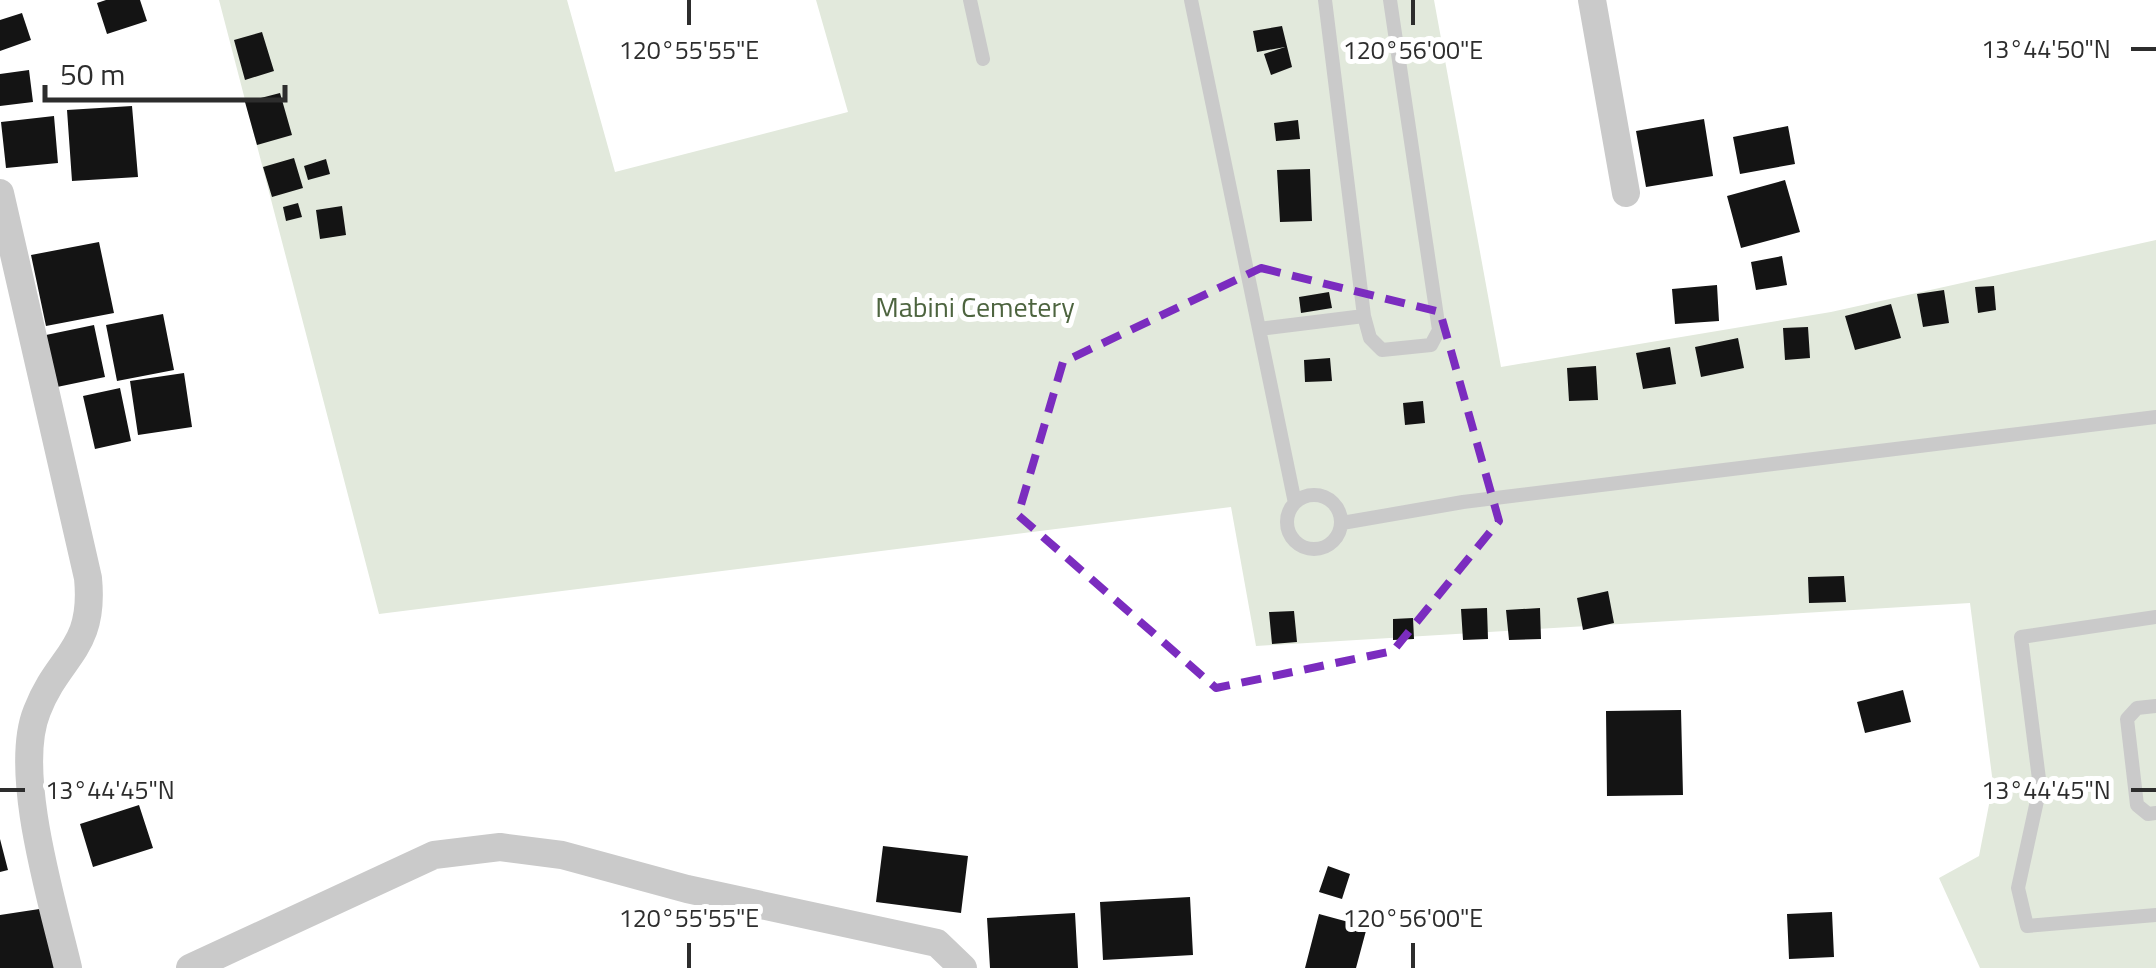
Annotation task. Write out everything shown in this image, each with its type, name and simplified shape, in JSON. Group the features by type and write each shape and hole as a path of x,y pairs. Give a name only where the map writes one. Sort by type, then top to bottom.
{"street":[{"path":"1592,0 1626,193"},
{"path":"0,193 88,578 86,630 36,711 29,744 34,830 68,968"},
{"path":"190,968 434,855 500,847 562,855 687,889 937,943 963,968"}],"lane":[{"path":"970,0 983,59"},
{"path":"1191,0 1295,502 1287,526 1291,536 1304,547 1323,548 1331,543 1342,523 1336,506 1321,496 1303,497 1295,502"},
{"path":"1325,0 1364,316 1370,338 1382,350 1431,345 1439,330 1390,0"},
{"path":"1259,329 1364,316"},
{"path":"1342,523 1463,502 2156,417"},
{"path":"2156,617 2021,637 2040,787 2018,888 2026,926 2156,915"},
{"path":"2156,706 2137,708 2127,719 2136,805 2148,814 2156,814"}],"highlighted area":[{"path":"1261,268 1440,312 1499,521 1393,651 1216,688 1018,515 1063,362"}],"green space":[{"name":"Mabini Cemetery","path":"219,0 567,0 615,172 848,112 816,0 1434,0 1501,367 1831,312 2156,240 2156,968 1980,968 1939,878 1979,856 1993,784 1970,603 1256,646 1231,507 379,614"}],"building":[{"path":"140,0 147,21 107,34 97,3"},
{"path":"22,13 31,40 0,51 0,20"},
{"path":"1282,26 1292,67 1271,75 1264,54 1285,47 1257,52 1253,31"},
{"path":"262,32 274,71 245,80 234,40"},
{"path":"29,70 33,102 0,106 0,74"},
{"path":"280,93 292,135 257,145 245,102"},
{"path":"132,106 138,177 72,181 67,110"},
{"path":"54,116 58,163 6,168 1,122"},
{"path":"1704,119 1713,176 1646,187 1636,131"},
{"path":"1298,120 1300,139 1276,141 1274,123"},
{"path":"1788,126 1795,164 1740,174 1733,137"},
{"path":"294,158 303,188 272,197 263,167"},
{"path":"326,159 330,174 308,180 304,166"},
{"path":"1310,169 1312,221 1280,222 1277,170"},
{"path":"1785,180 1800,232 1741,248 1727,196"},
{"path":"298,203 302,217 286,221 283,207"},
{"path":"342,206 346,235 320,239 316,210"},
{"path":"99,242 114,313 46,326 31,255"},
{"path":"1782,256 1787,285 1756,290 1751,262"},
{"path":"1717,285 1719,321 1675,324 1672,289"},
{"path":"1994,286 1996,310 1978,313 1975,287"},
{"path":"1944,290 1949,323 1923,327 1917,294"},
{"path":"1329,292 1332,308 1301,313 1299,297"},
{"path":"1891,304 1901,338 1855,350 1845,316"},
{"path":"163,314 174,370 117,381 106,325"},
{"path":"94,325 105,377 57,387 46,335"},
{"path":"1808,327 1810,358 1785,360 1783,328"},
{"path":"1738,338 1744,368 1701,377 1695,347"},
{"path":"1670,347 1676,384 1643,389 1636,353"},
{"path":"1330,358 1332,381 1305,382 1304,360"},
{"path":"1596,366 1598,400 1569,401 1567,368"},
{"path":"184,373 192,427 138,435 130,381"},
{"path":"120,388 131,441 95,449 83,396"},
{"path":"1423,401 1425,423 1405,425 1403,403"},
{"path":"1844,576 1846,602 1809,603 1808,577"},
{"path":"1608,591 1614,623 1583,630 1577,598"},
{"path":"1487,608 1488,639 1463,640 1461,609"},
{"path":"1540,608 1541,639 1509,640 1506,610"},
{"path":"1294,611 1297,642 1272,644 1269,612"},
{"path":"1413,618 1414,639 1393,640 1393,619"},
{"path":"1903,690 1911,722 1865,733 1857,702"},
{"path":"1681,710 1683,795 1607,796 1606,711"},
{"path":"139,805 153,848 93,867 80,824"},
{"path":"0,839 8,870 0,872"},
{"path":"883,846 968,856 961,913 876,902"},
{"path":"1328,866 1350,874 1342,899 1319,892"},
{"path":"1190,897 1193,955 1103,960 1100,902"},
{"path":"46,908 56,968 0,968 0,915"},
{"path":"1832,912 1834,957 1789,959 1787,914"},
{"path":"1075,913 1078,968 990,968 987,918"},
{"path":"1319,914 1367,927 1356,968 1305,968"}]}
